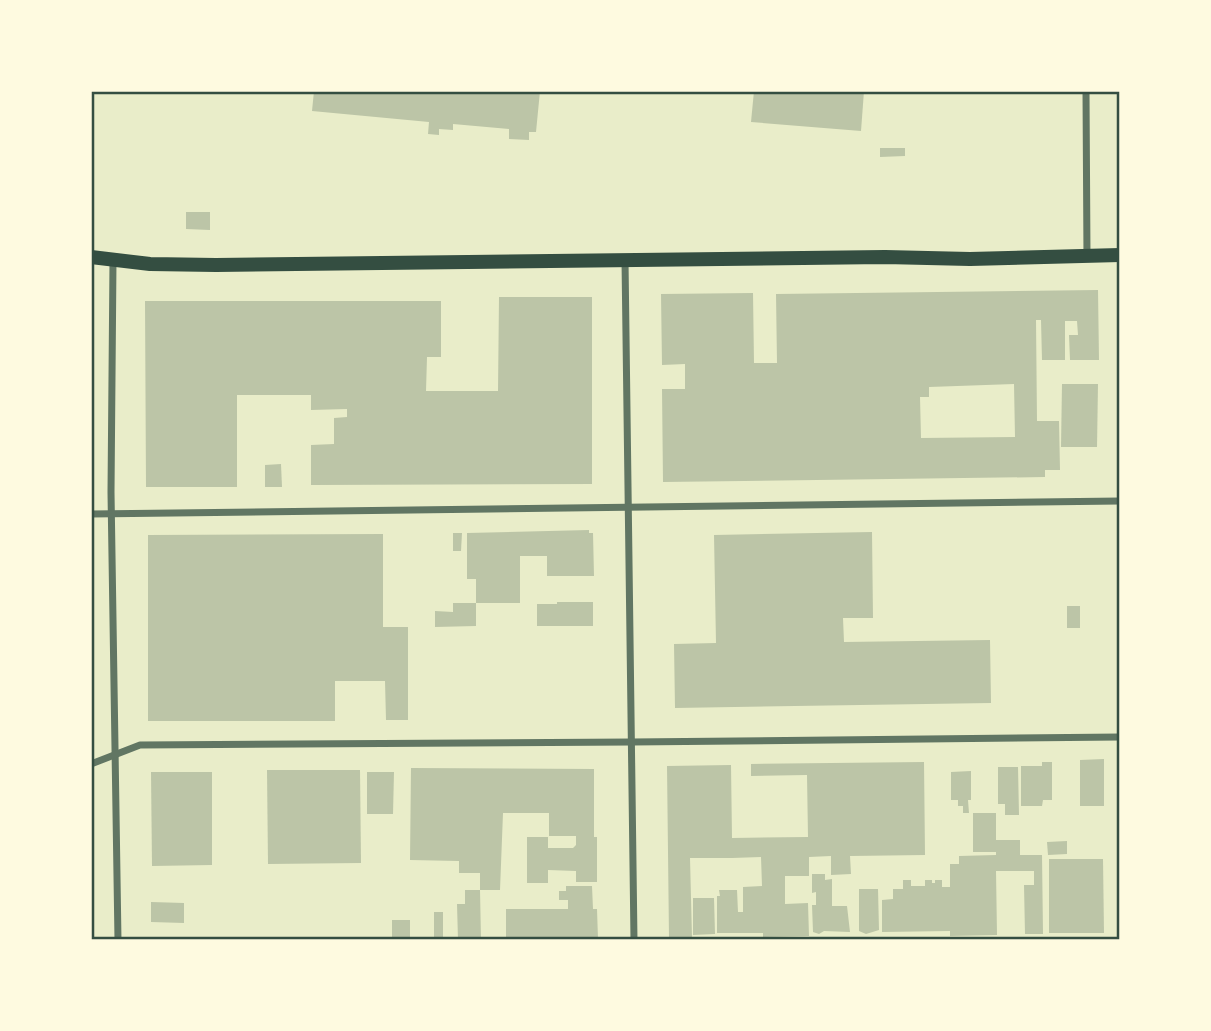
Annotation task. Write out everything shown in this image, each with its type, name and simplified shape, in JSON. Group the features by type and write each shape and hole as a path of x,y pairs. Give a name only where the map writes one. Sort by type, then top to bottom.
{"main road":[{"path":"91,257 150,264 216,265 1120,256"}],"street":[{"path":"1086,91 1087,256"},
{"path":"625,260 634,940"},
{"path":"113,261 112,513 118,940"},
{"path":"91,514 1120,501"},
{"path":"91,764 140,744 1120,737"}],"building":[{"path":"314,91 540,91 536,132 529,132 529,140 509,139 509,129 453,124 453,130 439,129 439,135 428,134 429,122 312,111"},
{"path":"754,91 864,91 861,131 751,122"},
{"path":"880,148 905,148 905,156 880,157"},
{"path":"186,212 210,212 210,230 186,229"},
{"path":"1098,290 1099,360 1070,360 1069,335 1078,335 1077,321 1065,321 1065,360 1042,360 1041,320 1036,320 1037,421 1059,421 1060,470 1045,470 1045,477 663,482 662,389 685,389 685,364 662,365 661,294 753,293 754,363 777,363 776,294","holes":["1014,384 1015,437 921,438 920,397 929,397 929,387"]},
{"path":"499,297 592,297 592,484 311,485 311,445 334,444 334,418 347,417 347,409 311,410 311,395 237,395 237,487 146,487 145,301 441,301 441,357 427,357 426,391 498,391"},
{"path":"1062,384 1098,384 1097,447 1061,447"},
{"path":"281,464 282,487 265,487 265,465"},
{"path":"589,530 589,533 593,533 594,576 547,576 547,556 520,556 520,603 476,603 476,579 467,579 467,533"},
{"path":"872,532 873,618 843,618 844,642 990,640 991,703 675,708 674,644 716,643 714,535"},
{"path":"453,533 462,533 461,551 453,551"},
{"path":"383,534 383,627 408,627 408,720 386,720 385,681 335,681 335,721 148,721 148,535"},
{"path":"593,602 593,626 537,626 537,604"},
{"path":"453,603 476,603 476,626 435,627 435,611 453,612"},
{"path":"1067,606 1080,606 1080,628 1067,628"},
{"path":"1104,759 1104,806 1080,806 1080,760"},
{"path":"924,762 925,855 850,856 851,874 831,875 831,856 809,857 809,876 785,876 785,904 808,903 809,936 763,937 763,933 717,933 719,890 737,890 738,912 743,912 743,887 762,886 761,857 690,858 692,938 669,938 667,766 731,765 732,838 808,837 807,775 751,776 751,764"},
{"path":"1042,762 1052,762 1052,800 1043,800 1042,806 1021,806 1021,766 1042,766"},
{"path":"998,767 1018,767 1019,815 1005,815 1005,804 998,804"},
{"path":"411,768 594,769 597,882 576,882 576,871 548,870 548,883 527,883 527,837 548,837 548,848 573,848 576,845 576,836 549,836 549,813 503,813 500,890 480,890 480,873 459,873 459,861 410,860"},
{"path":"267,770 360,770 361,863 268,864"},
{"path":"971,771 969,813 963,813 963,806 958,806 958,800 951,800 951,772"},
{"path":"151,772 212,772 212,865 152,866"},
{"path":"367,772 394,772 393,814 367,814"},
{"path":"973,813 996,813 996,840 1020,840 1020,855 1042,855 1043,934 1025,934 1024,885 1034,885 1034,871 996,871 997,935 950,936 950,931 882,932 882,900 893,899 893,889 903,889 903,880 911,880 911,886 925,886 925,880 935,883 935,880 942,880 942,887 950,887 950,864 959,864 959,856 996,855 996,852 973,852"},
{"path":"1067,841 1067,854 1048,855 1047,842"},
{"path":"1049,859 1103,859 1104,933 1049,933"},
{"path":"812,874 825,874 825,880 832,879 832,906 847,906 850,932 813,932 812,905 816,905 816,892 812,893"},
{"path":"566,886 592,886 593,909 597,909 598,939 506,940 506,909 568,909 568,900 559,900 559,891 566,891"},
{"path":"859,889 878,889 879,930 866,934 859,931"},
{"path":"465,890 480,890 481,940 458,940 457,904 465,904"},
{"path":"693,898 714,898 715,934 693,935"},
{"path":"151,902 184,903 184,923 151,922"},
{"path":"434,912 443,912 443,940 434,940"},
{"path":"392,920 410,920 410,940 392,940"}]}
